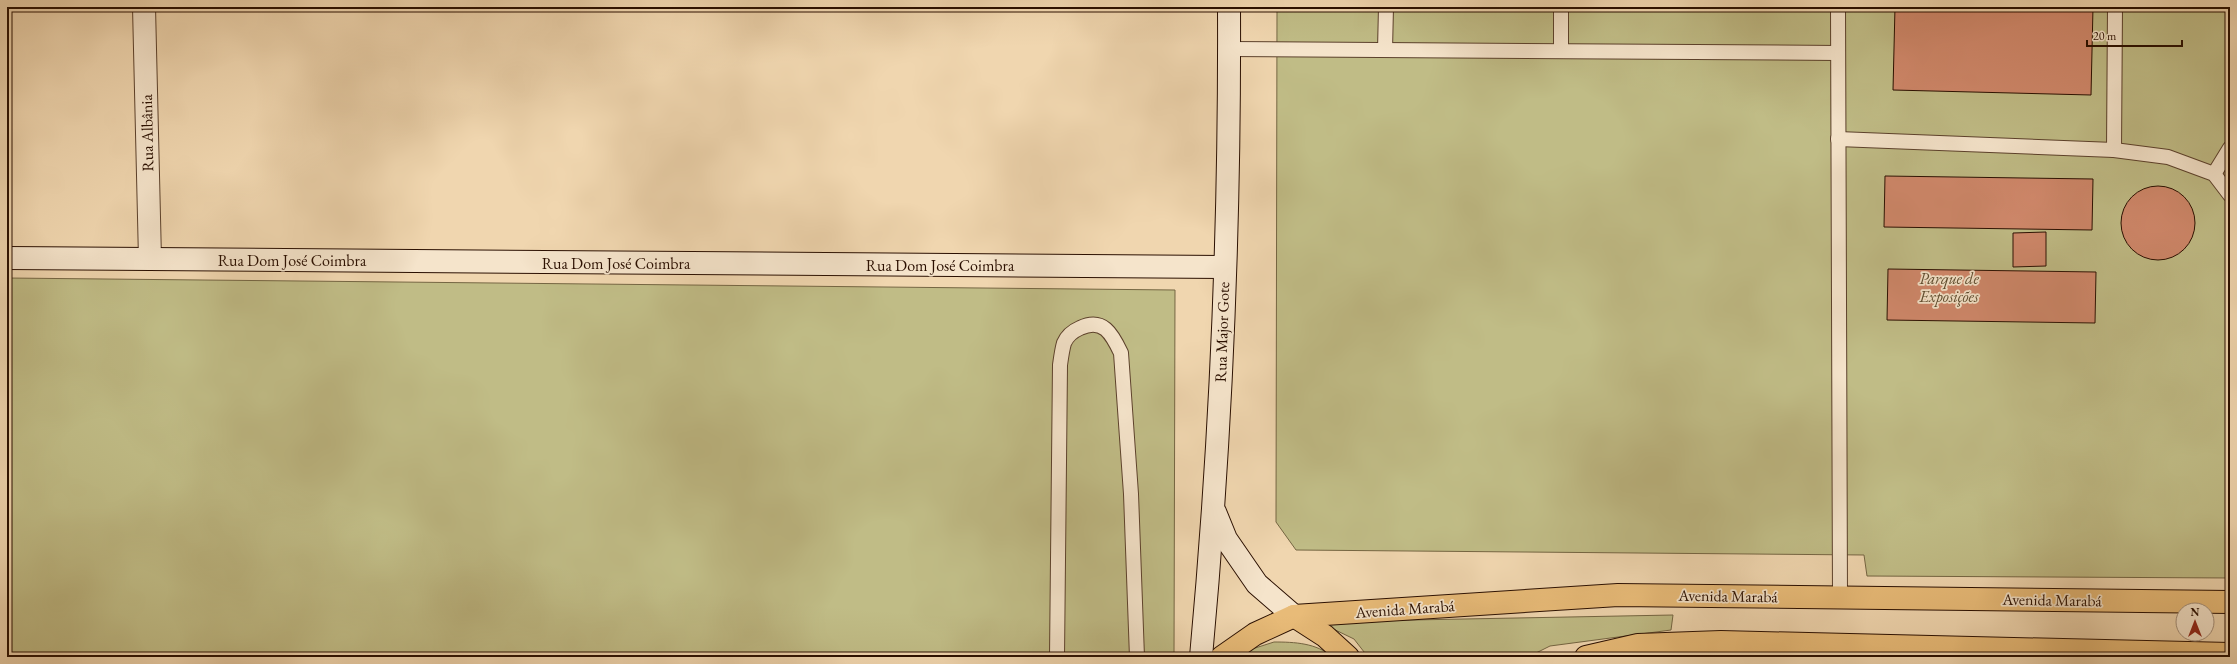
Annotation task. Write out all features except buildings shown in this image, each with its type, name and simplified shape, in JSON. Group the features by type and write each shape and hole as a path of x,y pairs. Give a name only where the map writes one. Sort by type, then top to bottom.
{"main road":[{"name":"Avenida Marabá","path":"1228,652 1255,634 1294,616 1618,595 2230,602"},
{"path":"1294,616 1326,636 1348,657"},
{"path":"1586,657 1638,645 1721,642 2230,654"}],"street":[{"name":"Rua Albânia","path":"144,7 150,259"},
{"name":"Rua Major Gote","path":"1201,657 1214,511 1224,267 1229,7"},
{"name":"Rua Dom José Coimbra","path":"7,258 1224,267"},
{"path":"1214,511 1226,539 1248,573 1257,584 1294,616"}],"lane":[{"path":"1385,50 1386,7"},
{"path":"1561,7 1561,51"},
{"path":"1838,7 1840,597"},
{"path":"2114,150 2115,7"},
{"path":"1229,48 1838,53"},
{"path":"1838,139 2114,150 2168,157 2214,174 2230,195"},
{"path":"2214,174 2230,148"},
{"path":"1056,657 1060,365 1065,343 1073,331 1089,324 1104,327 1113,336 1121,353 1131,494 1137,657"}],"green space":[{"name":"Parque de Exposições","path":"1277,7 2230,7 2230,578 1867,576 1864,555 1296,550 1276,522"},
{"path":"7,278 1175,290 1174,657 7,657"},
{"path":"1673,615 1671,630 1550,646 1528,657 1368,657 1354,639 1323,624 1360,621"},
{"path":"1274,642 1305,644 1320,649 1333,657 1241,657 1249,650"}]}
